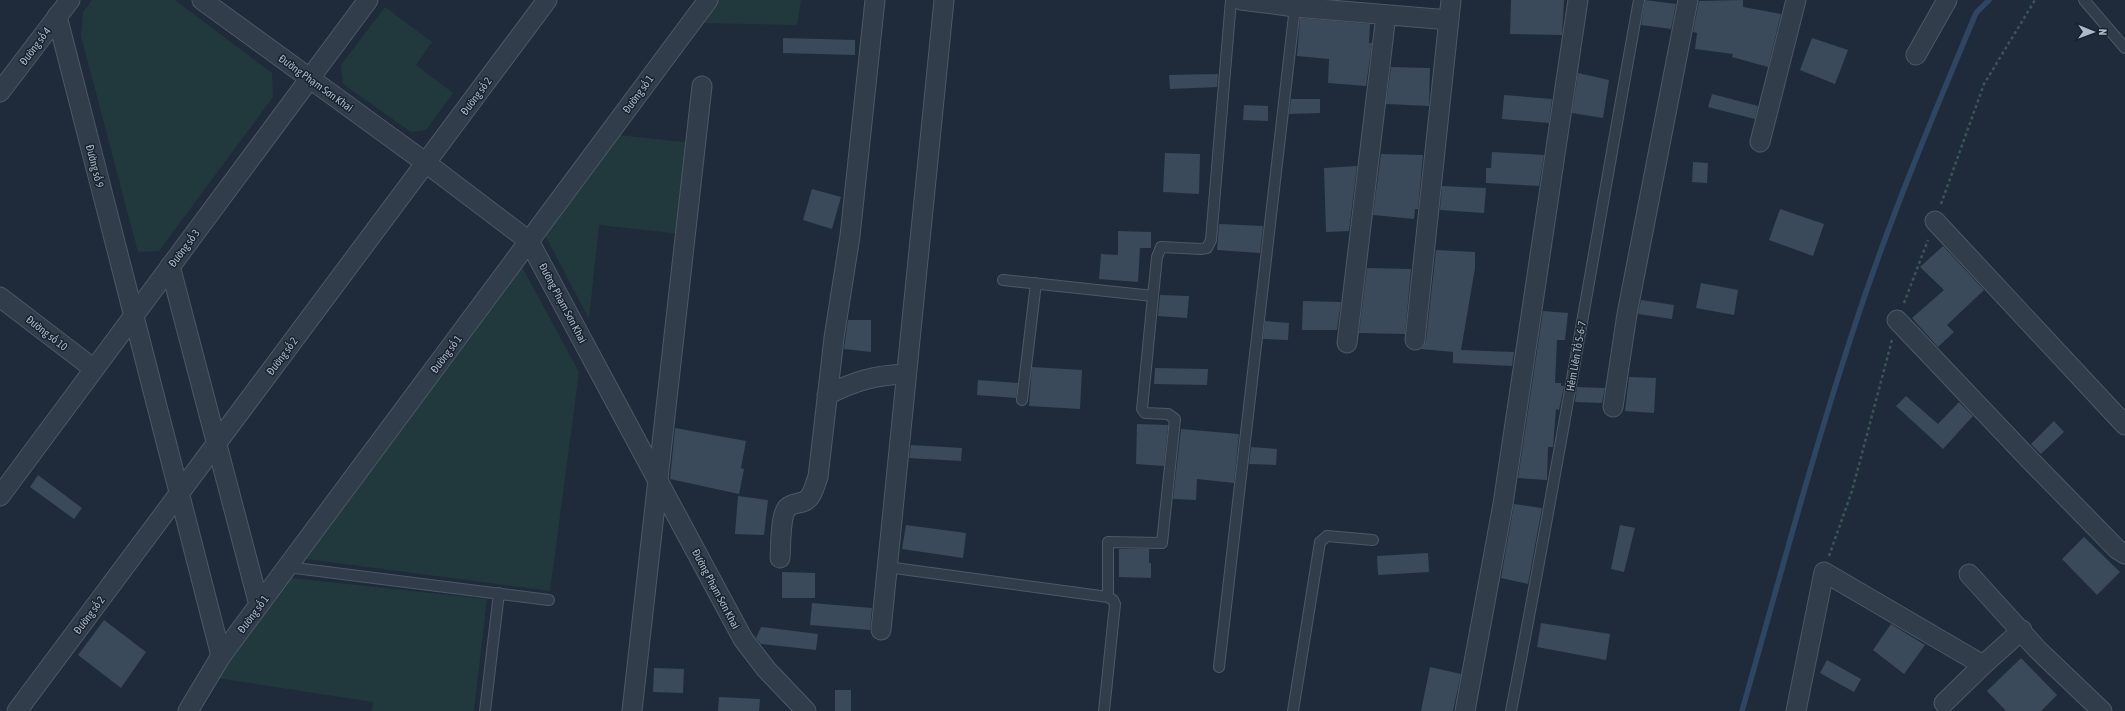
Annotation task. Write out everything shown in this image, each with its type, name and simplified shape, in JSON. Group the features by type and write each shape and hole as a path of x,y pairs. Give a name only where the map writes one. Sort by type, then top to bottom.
{"street":[{"name":"Đường số 4","path":"0,92 70,0"},
{"name":"Đường Phạm Sơn Khai","path":"202,0 426,163 529,241 743,639 766,669 806,711"},
{"name":"Đường số 3","path":"3,485 94,369 368,0"},
{"name":"Đường số 2","path":"17,711 547,0"},
{"name":"Đường số 1","path":"188,711 221,656 708,0"},
{"path":"780,558 783,520 786,510 791,505 804,501 810,497 818,476 834,338 850,236 875,0"},
{"path":"881,630 944,0"},
{"path":"1242,0 1295,7 1449,20"},
{"path":"1415,340 1451,0"},
{"path":"1465,711 1503,504 1578,0"},
{"path":"1613,407 1626,314 1688,0"},
{"path":"1760,142 1796,0"},
{"path":"1916,55 1948,0"},
{"path":"1347,343 1386,15"},
{"name":"Đường số 9","path":"57,16 221,656"},
{"path":"632,711 702,86"},
{"path":"1935,221 2125,425"},
{"path":"170,266 259,605"},
{"name":"Đường số 10","path":"0,297 94,369"},
{"path":"1897,320 2029,459 2118,549 2125,554"},
{"path":"827,395 863,379 885,375 906,374"},
{"path":"1796,711 1824,572 1983,665"},
{"path":"1969,574 2037,648 2102,711"},
{"path":"1944,703 2022,630"}],"lane":[{"path":"1108,597 1108,542 1162,543 1175,419 1168,414 1145,414 1142,409 1157,256 1161,248 1207,248 1211,240 1231,0"},
{"name":"Hẻm Liên Tổ 5-6-7","path":"1511,711 1545,533 1639,0"},
{"path":"2084,0 2125,48"},
{"path":"1219,667 1295,7"},
{"path":"1003,280 1153,296"},
{"path":"1022,400 1036,283"},
{"path":"1293,711 1320,542 1327,536 1373,540"},
{"path":"287,567 549,600"},
{"path":"887,567 1108,597 1113,600 1115,604 1104,711"},
{"path":"485,711 499,594"}],"path":[{"path":"1824,572 1852,491 1897,320 1935,221 1984,84 2035,0"}],"green space":[{"path":"92,0 175,0 272,73 273,97 159,251 138,252 81,36 83,12"},
{"path":"718,0 801,0 797,25 701,23"},
{"path":"385,7 432,42 416,65 453,93 426,130 411,132 343,84 341,65"},
{"path":"618,135 692,143 681,234 599,225 589,319 545,235"},
{"path":"522,267 579,372 550,591 306,559"},
{"path":"292,578 487,599 474,711 372,711 373,702 217,678"}],"building":[{"path":"1511,0 1564,0 1562,35 1510,34"},
{"path":"1645,0 1676,4 1671,29 1641,25"},
{"path":"1743,0 1743,7 1781,14 1768,67 1732,57 1733,54 1695,49 1697,33 1693,32 1699,1"},
{"path":"1300,18 1370,24 1369,43 1372,43 1366,86 1328,83 1329,59 1297,56"},
{"path":"783,38 855,40 855,55 783,53"},
{"path":"1812,38 1848,50 1835,84 1800,70"},
{"path":"1391,67 1430,68 1429,106 1386,104"},
{"path":"1578,73 1609,80 1603,118 1572,113"},
{"path":"1218,74 1217,87 1170,89 1169,75"},
{"path":"1712,94 1758,106 1755,119 1708,107"},
{"path":"1504,95 1552,99 1549,123 1502,119"},
{"path":"1291,99 1320,99 1320,113 1289,114"},
{"path":"1244,105 1268,106 1268,121 1243,120"},
{"path":"1492,152 1544,155 1539,186 1486,183 1486,168 1491,168"},
{"path":"1165,153 1200,154 1199,194 1163,192"},
{"path":"1381,154 1423,155 1418,209 1415,209 1414,219 1373,215"},
{"path":"1693,162 1708,163 1707,183 1692,182"},
{"path":"1357,166 1349,231 1326,232 1324,168"},
{"path":"1442,186 1486,188 1484,213 1440,210"},
{"path":"812,189 841,197 832,229 803,220"},
{"path":"1780,209 1824,224 1813,256 1769,240"},
{"path":"1219,224 1263,226 1260,253 1217,250"},
{"path":"1118,231 1151,232 1151,248 1140,248 1138,282 1099,279 1101,254 1118,255"},
{"path":"1943,246 1984,290 1947,325 1954,332 1938,347 1912,318 1944,290 1920,267"},
{"path":"1436,250 1475,252 1475,268 1461,350 1514,352 1512,366 1453,363 1453,352 1421,349 1426,341"},
{"path":"1367,268 1411,269 1405,334 1359,333"},
{"path":"1701,283 1738,290 1734,315 1696,308"},
{"path":"1160,295 1189,296 1187,318 1158,316"},
{"path":"1641,300 1674,305 1672,319 1638,314"},
{"path":"1303,301 1341,302 1337,330 1302,330"},
{"path":"1543,311 1568,313 1565,340 1557,340 1555,383 1561,383 1561,386 1564,386 1559,410 1556,409 1553,447 1548,447 1547,480 1518,478"},
{"path":"848,320 871,320 871,352 844,349"},
{"path":"1265,321 1289,323 1288,340 1263,339"},
{"path":"1032,367 1082,370 1080,409 1029,406"},
{"path":"1155,368 1208,369 1207,385 1154,384"},
{"path":"1629,377 1656,378 1654,413 1625,411"},
{"path":"978,380 1018,383 1016,398 977,395"},
{"path":"1577,387 1605,388 1602,403 1575,402"},
{"path":"1906,396 1938,424 1959,402 1973,416 1943,449 1896,406"},
{"path":"2054,421 2064,432 2041,454 2031,444"},
{"path":"1137,424 1168,425 1164,466 1136,464"},
{"path":"675,428 746,441 741,468 744,469 739,494 670,479"},
{"path":"1181,429 1239,434 1234,483 1197,479 1196,500 1173,499"},
{"path":"911,445 962,448 961,461 909,458"},
{"path":"1251,447 1277,449 1276,465 1249,464"},
{"path":"38,475 82,508 74,519 30,487"},
{"path":"738,496 768,500 764,535 735,534"},
{"path":"1514,504 1542,508 1528,584 1501,578"},
{"path":"906,525 966,533 963,558 902,549"},
{"path":"1620,525 1635,528 1624,572 1611,569"},
{"path":"2084,537 2120,572 2097,595 2062,559"},
{"path":"1119,549 1149,549 1151,578 1119,577"},
{"path":"1428,553 1429,572 1378,575 1377,556"},
{"path":"782,572 815,573 815,598 782,598"},
{"path":"812,603 872,608 870,630 810,625"},
{"path":"104,620 146,652 121,688 78,655"},
{"path":"1541,623 1610,634 1606,660 1537,647"},
{"path":"1891,624 1925,645 1904,674 1873,650"},
{"path":"761,627 818,634 816,650 761,644 756,638"},
{"path":"2021,658 2057,695 2041,711 2006,711 1987,691"},
{"path":"1827,660 1861,679 1854,692 1820,673"},
{"path":"1430,667 1461,674 1453,711 1421,711"},
{"path":"654,668 684,669 683,693 653,692"},
{"path":"835,690 851,690 851,711 835,711"},
{"path":"719,697 760,699 759,711 718,711"}],"waterway":[{"path":"1742,711 1809,473 1853,331 1911,171 1943,92 1976,13 1989,0"}]}
